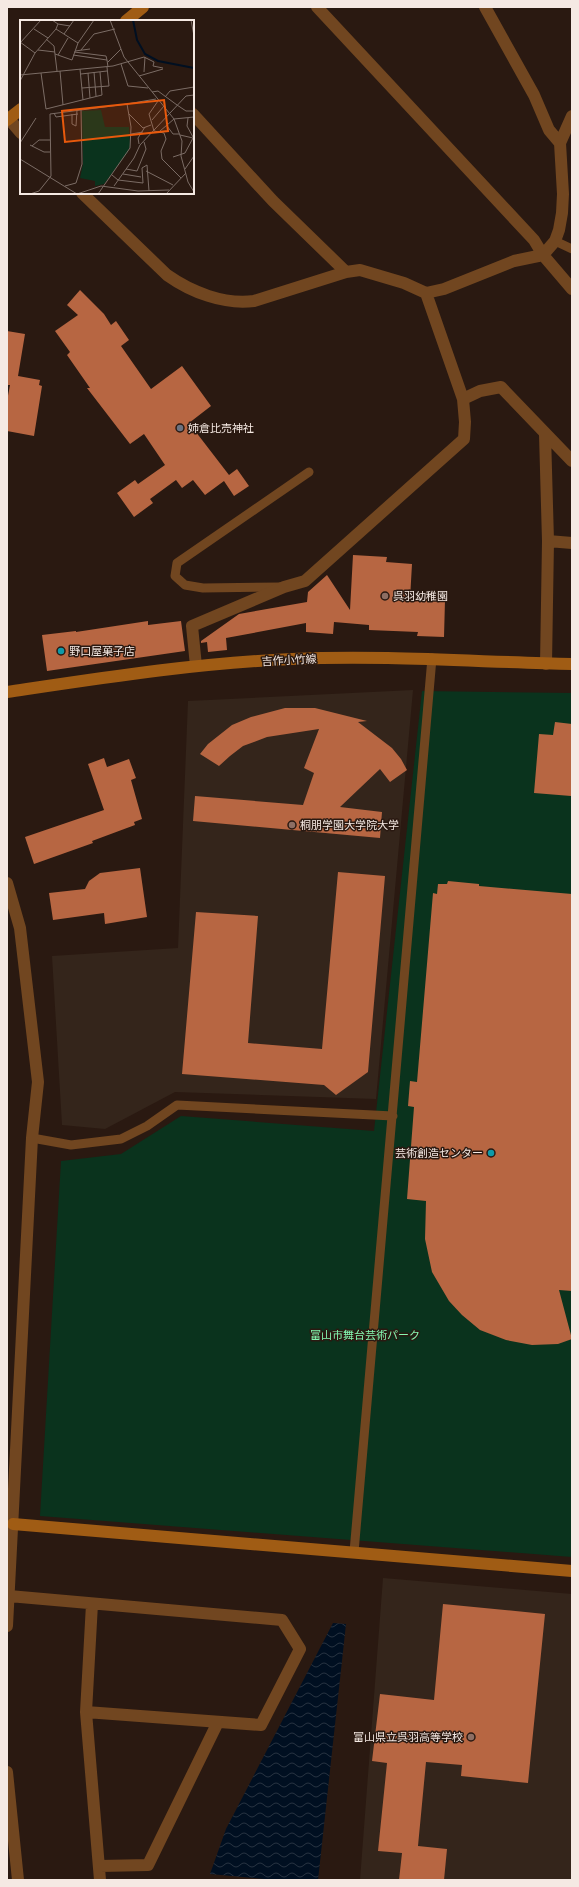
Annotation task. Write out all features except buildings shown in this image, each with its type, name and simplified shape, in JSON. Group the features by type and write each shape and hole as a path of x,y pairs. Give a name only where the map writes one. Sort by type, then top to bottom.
{"main road":[{"path":"127,20 143,7"},
{"path":"8,119 20,110"},
{"name":"吉作小竹線","path":"7,692 196,666 291,659 432,658 572,664"},
{"path":"13,1524 572,1571"}],"street":[{"path":"317,7 534,240 543,255 572,290"},
{"path":"485,7 534,95 549,130 560,143"},
{"path":"194,115 273,201 346,272"},
{"path":"83,194 167,274 181,285 228,300 254,302 346,272 360,270 404,283 426,293 444,289 514,261 543,255 555,241 562,213 560,143 572,116"},
{"path":"8,119 20,132"},
{"path":"196,666 192,626 284,587 306,581 464,439 465,422 463,399 426,293"},
{"path":"463,399 480,391 501,387 572,461"},
{"path":"545,434 548,542 546,664"},
{"path":"548,542 572,543"},
{"path":"7,884 20,928 38,1082 32,1138 7,1626"},
{"path":"9,1596 282,1620 300,1649 261,1725 86,1712"},
{"path":"92,1604 86,1712 100,1880"},
{"path":"100,1866 148,1865 218,1722"},
{"path":"7,1772 18,1880"}],"lane":[{"path":"555,241 572,249"},
{"path":"284,587 203,588 185,585 175,576 177,563 309,472"},
{"path":"354,1552 432,658"},
{"path":"32,1138 71,1145 121,1139 146,1126 177,1105 393,1116"}],"shaded area":[{"name":"桐朋学園大学院大学","path":"413,690 376,1099 175,1092 105,1129 62,1125 52,956 178,948 188,701"},
{"name":"富山県立呉羽高等学校","path":"383,1578 572,1594 572,1880 360,1880"}],"green space":[{"name":"富山市舞台芸術パーク","path":"422,691 572,693 572,1557 40,1516 61,1161 121,1154 181,1116 374,1131"}],"water":[{"path":"333,1623 346,1624 318,1880 275,1880 210,1874 226,1829"}],"place":[{"name":"姉倉比売神社","path":"180,428"},
{"name":"呉羽幼稚園","path":"385,596"},
{"name":"野口屋菓子店","path":"61,651"},
{"name":"桐朋学園大学院大学","path":"292,825"},
{"name":"芸術創造センター","path":"491,1153"},
{"name":"富山県立呉羽高等学校","path":"471,1737"}]}
